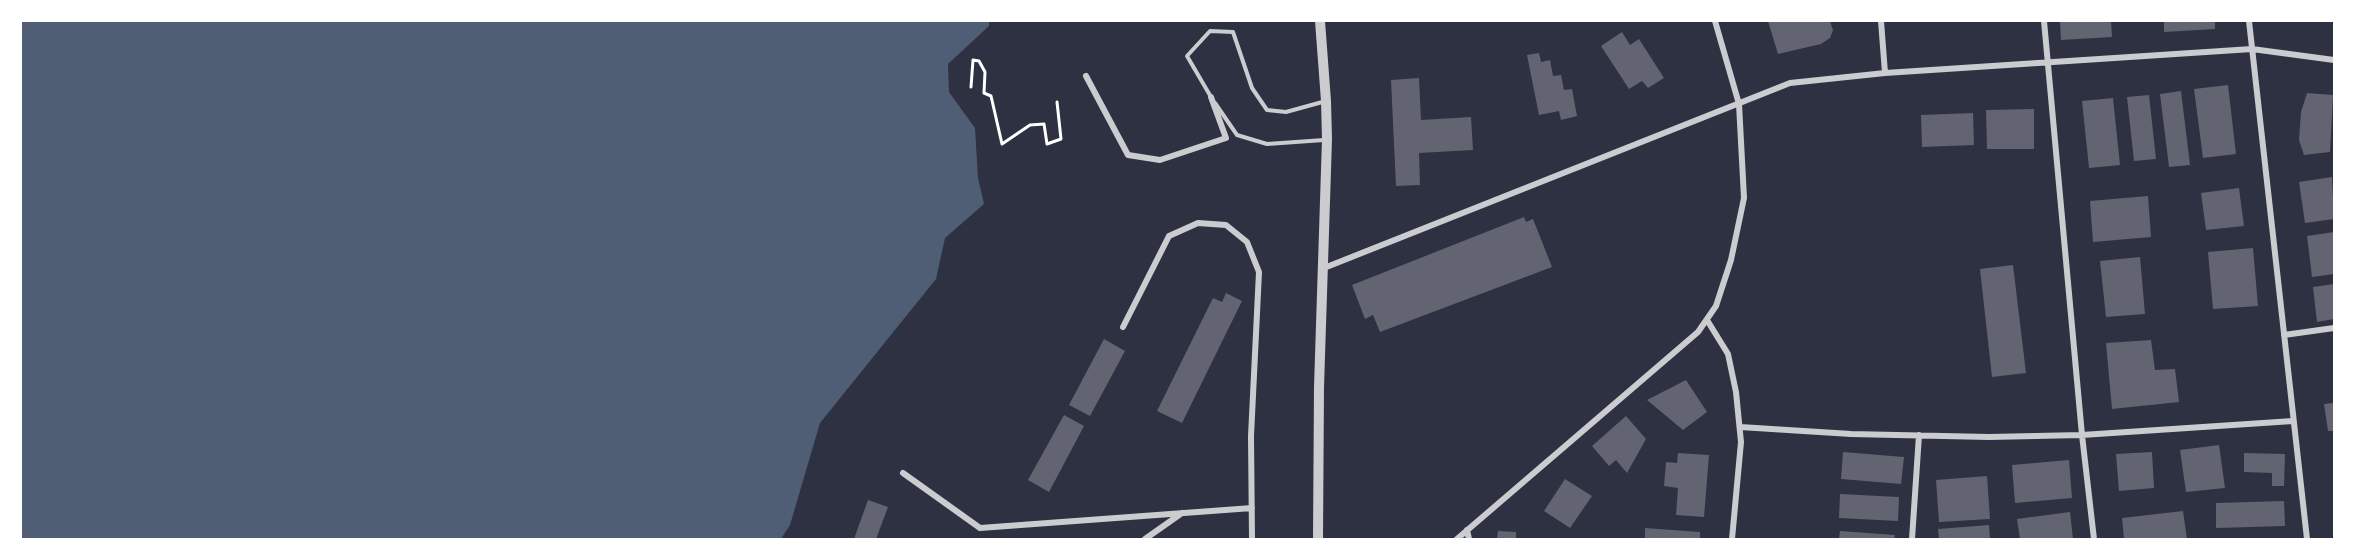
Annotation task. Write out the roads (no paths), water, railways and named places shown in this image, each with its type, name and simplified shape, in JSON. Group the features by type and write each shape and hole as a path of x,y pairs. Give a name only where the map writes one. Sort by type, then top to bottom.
{"street":[{"path":"1318,539 1319,387 1327,139 1320,21"},
{"path":"1457,539 1698,332 1716,306 1731,260 1744,198 1739,104 1715,21"},
{"path":"1881,21 1885,73"},
{"path":"2044,21 2082,435 2094,539"},
{"path":"2249,21 2307,539"},
{"path":"1324,268 1790,83 1885,73 2252,49 2334,60"},
{"path":"1086,76 1128,154 1160,160 1226,138 1211,97"},
{"path":"1123,327 1169,236 1198,223 1226,225 1247,242 1258,272 1251,436 1252,539"},
{"path":"1707,320 1728,354 1740,427 1741,442 1732,539"},
{"path":"2284,335 2334,328"},
{"path":"1740,427 1851,434 1989,437 2082,435 2293,421"},
{"path":"1912,539 1919,435"},
{"path":"903,472 980,528 1252,508"},
{"path":"1145,539 1183,513"},
{"path":"1467,530 1469,539"}],"lane":[{"path":"1326,101 1286,112 1267,110 1252,88 1233,32 1210,31 1187,56 1236,135 1267,144 1327,139"}],"water":[{"path":"21,21 989,21 989,26 948,64 949,92 975,128 978,178 984,204 945,238 936,279 820,423 790,525 781,539 21,539"}]}
